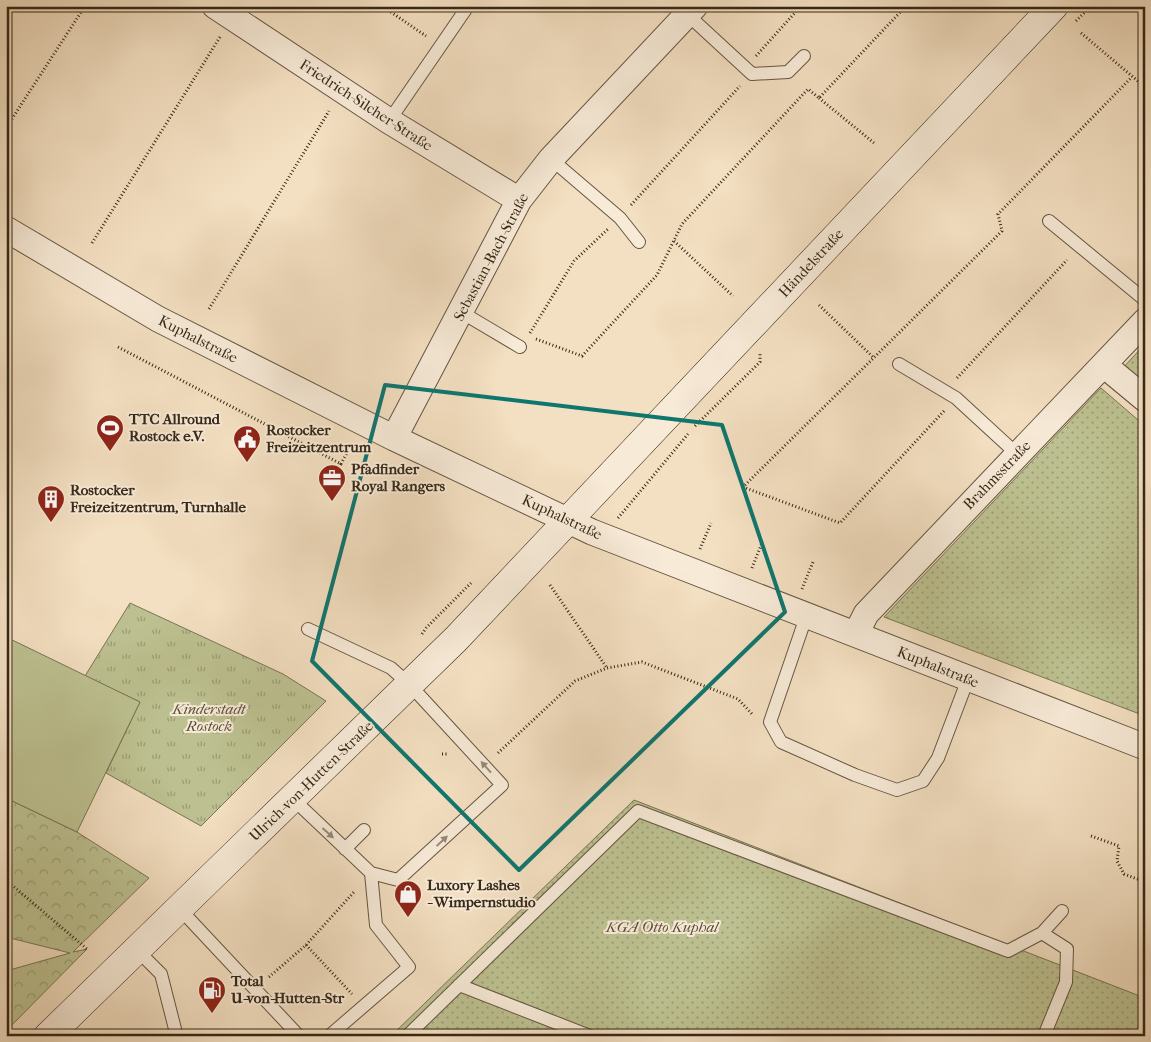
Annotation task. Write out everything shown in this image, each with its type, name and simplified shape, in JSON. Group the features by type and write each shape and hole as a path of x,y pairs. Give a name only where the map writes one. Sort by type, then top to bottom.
{"street":[{"name":"Händelstraße","path":"567,519 1054,6"},
{"name":"Sebastian-Bach-Straße","path":"394,438 519,200 552,158 691,10"},
{"name":"Friedrich-Silcher-Straße","path":"223,12 389,121 519,200"},
{"name":"Kuphalstraße","path":"6,229 158,319 394,438 602,536 807,614 968,680 1145,747"},
{"name":"Brahmsstraße","path":"856,634 866,614 1145,321"},
{"path":"1104,365 1145,399"},
{"name":"Ulrich-von-Hutten-Straße","path":"48,1036 137,950 178,907 410,685 567,519"}],"lane":[{"path":"389,121 468,6"},
{"path":"691,10 752,74 788,72 804,56"},
{"path":"552,158 620,218 639,242"},
{"path":"1049,221 1081,245 1145,300"},
{"path":"461,312 520,347"},
{"path":"899,364 956,398 1017,454"},
{"path":"807,614 770,722 781,742 855,775 897,790 923,782 938,758 968,680"},
{"path":"293,799 371,873 398,880 502,785 410,685 391,668 308,629"},
{"path":"407,1036 638,812 1008,951 1042,933 1062,911"},
{"path":"345,849 364,830"},
{"path":"329,1036 409,966 376,925 371,873"},
{"path":"178,907 299,1036"},
{"path":"1042,933 1066,949 1066,982 1044,1036"},
{"path":"137,950 161,974 175,1029 174,1035"},
{"path":"459,985 590,1036"}],"path":[{"path":"6,128 85,6"},
{"path":"382,6 440,46"},
{"path":"801,6 753,59 752,74 620,218 574,260 528,336 582,356 657,275 682,224 808,89 874,143"},
{"path":"819,98 906,6"},
{"path":"92,243 223,12"},
{"path":"1081,33 1145,87"},
{"path":"1081,245 958,376 956,398 840,523 743,487 1002,231 998,214 1132,77"},
{"path":"209,309 342,90"},
{"path":"674,242 732,296"},
{"path":"819,305 874,358"},
{"path":"118,347 341,464"},
{"path":"618,518 692,429 760,362"},
{"path":"336,472 350,447"},
{"path":"699,552 711,523"},
{"path":"751,571 762,543"},
{"path":"801,590 813,562"},
{"path":"550,586 608,668"},
{"path":"484,766 575,681 608,668 642,662 738,699 751,714 770,722"},
{"path":"1091,836 1119,846 1117,861 1124,874 1145,882"},
{"path":"255,989 306,945 371,873"},
{"path":"6,880 87,949"},
{"path":"306,945 363,1006"}],"highlighted area":[{"path":"385,385 722,425 785,612 519,870 312,661"}],"green space":[{"path":"1145,344 1145,388 1121,370"},
{"path":"1101,388 1145,426 1145,716 884,617"},
{"name":"Kinderstadt Rostock","path":"130,603 283,674 326,701 201,826 106,773 140,702 85,676"},
{"path":"6,637 140,702 77,832 6,798"},
{"path":"6,798 77,832 149,878 73,952 87,949 6,1031 6,971 70,953 6,937"},
{"name":"KGA Otto Kuphal","path":"634,800 1145,998 1145,1013 1137,1036 391,1036"}],"place":[{"name":"TTC Allround Rostock e.V.","path":"110,452"},
{"name":"Rostocker Freizeitzentrum","path":"247,463"},
{"name":"Pfadfinder Royal Rangers","path":"332,502"},
{"name":"Rostocker Freizeitzentrum, Turnhalle","path":"51,523"},
{"name":"Luxory Lashes - Wimpernstudio","path":"408,918"},
{"name":"Total U-von-Hutten-Str","path":"212,1014"}]}
